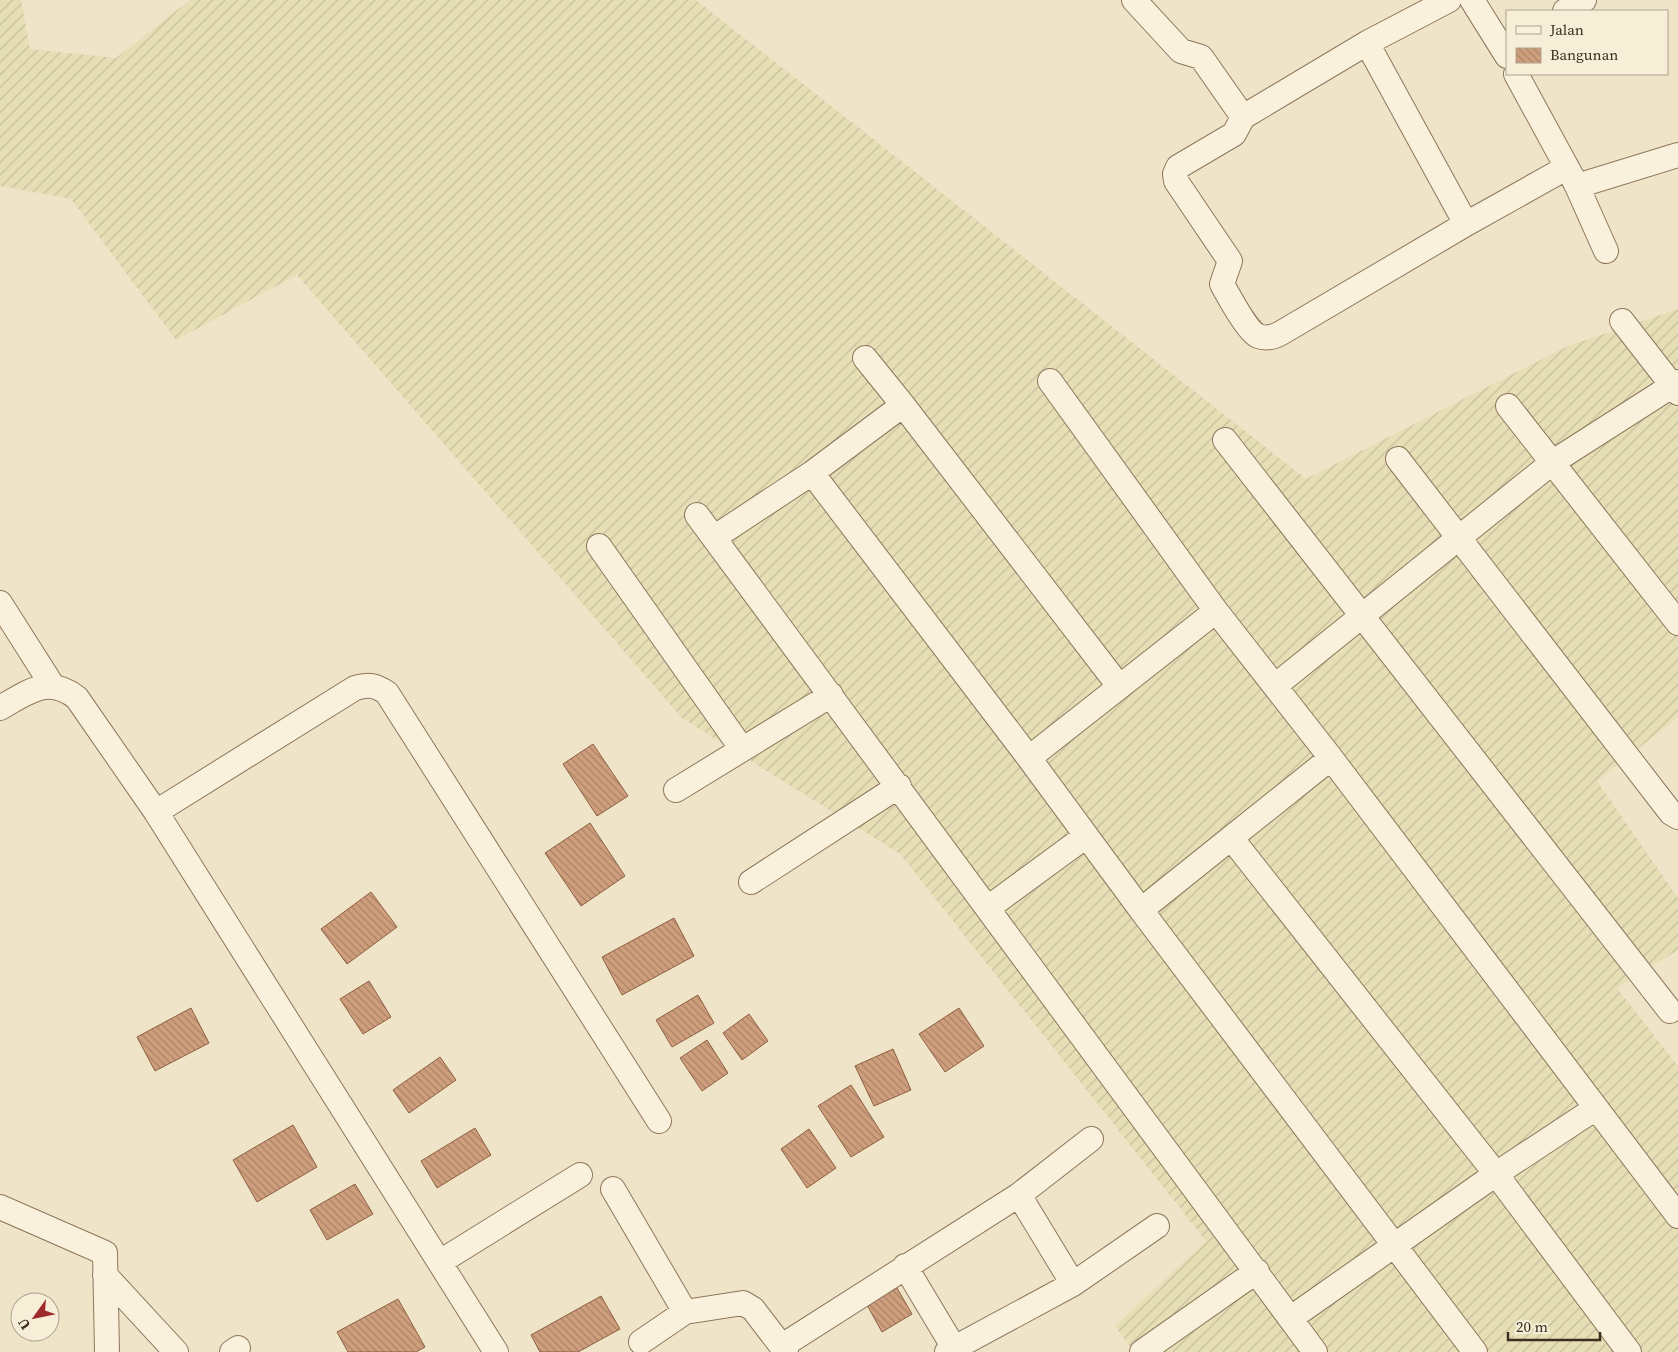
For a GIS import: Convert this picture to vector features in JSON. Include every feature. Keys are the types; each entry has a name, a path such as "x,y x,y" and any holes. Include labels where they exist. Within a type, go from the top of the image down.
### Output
{"street":[{"path":"1134,0 1181,51 1201,58 1243,116"},
{"path":"1449,0 1367,43 1243,116 1234,134 1182,164 1175,174 1176,181 1228,258 1230,265 1222,284 1253,333 1258,336 1273,337 1466,224 1572,177 1678,156"},
{"path":"1472,0 1505,51"},
{"path":"1567,10 1584,0"},
{"path":"1367,43 1466,224"},
{"path":"1517,75 1572,177 1606,251"},
{"path":"1275,686 1554,462 1676,387 1622,321"},
{"path":"865,358 1119,686"},
{"path":"1050,382 1216,611 1331,758 1678,1216"},
{"path":"714,537 812,473 902,405"},
{"path":"1508,406 1554,462 1678,623"},
{"path":"1225,440 1670,1011"},
{"path":"1398,459 1461,538 1671,813 1678,817"},
{"path":"812,473 1029,758 1141,910 1475,1352"},
{"path":"697,515 899,786 1315,1352"},
{"path":"599,546 742,750"},
{"path":"0,604 52,685"},
{"path":"1029,758 1216,611"},
{"path":"156,812 355,688 366,684 377,686 386,693 659,1121"},
{"path":"0,708 31,690 52,685 66,689 77,698 156,812 496,1352"},
{"path":"676,790 831,695"},
{"path":"1141,910 1331,758"},
{"path":"751,882 899,786"},
{"path":"988,908 1086,836"},
{"path":"1232,839 1496,1174 1629,1352"},
{"path":"1291,1318 1496,1174 1596,1108"},
{"path":"641,1342 685,1312 747,1304 784,1349 905,1266 1019,1195 1091,1139"},
{"path":"440,1262 580,1175"},
{"path":"613,1189 685,1312"},
{"path":"1019,1195 1073,1284"},
{"path":"0,1207 105,1253 107,1352"},
{"path":"905,1266 951,1350 1073,1284 1157,1226"},
{"path":"1142,1352 1257,1271"},
{"path":"105,1275 176,1352"}],"shaded area":[{"path":"0,0 21,0 30,49 116,58 190,0 696,0 1306,479 1568,346 1678,309 1678,717 1597,781 1678,898 1678,950 1617,988 1678,1066 1678,1352 1134,1352 1115,1326 1206,1241 900,854 682,718 297,275 176,340 71,199 0,186"}],"building":[{"path":"593,744 628,796 597,816 563,764"},
{"path":"590,823 625,876 581,906 545,853"},
{"path":"371,892 397,927 347,964 321,929"},
{"path":"674,918 694,956 622,995 602,957"},
{"path":"369,981 391,1017 363,1034 340,999"},
{"path":"698,995 714,1023 672,1047 656,1020"},
{"path":"191,1008 209,1043 155,1071 137,1037"},
{"path":"959,1008 984,1046 945,1072 919,1034"},
{"path":"749,1014 768,1041 742,1060 723,1033"},
{"path":"707,1040 728,1073 702,1091 680,1058"},
{"path":"893,1049 911,1090 874,1106 855,1066"},
{"path":"440,1057 456,1080 409,1113 393,1090"},
{"path":"851,1085 884,1137 851,1157 818,1106"},
{"path":"293,1125 317,1167 257,1202 233,1160"},
{"path":"475,1128 491,1155 437,1188 421,1161"},
{"path":"809,1129 836,1168 807,1188 781,1149"},
{"path":"355,1184 373,1214 327,1240 310,1210"},
{"path":"897,1288 912,1314 882,1332 867,1305"},
{"path":"601,1296 620,1329 578,1352 540,1352 531,1335"},
{"path":"398,1299 425,1347 416,1352 348,1352 337,1332"}]}
